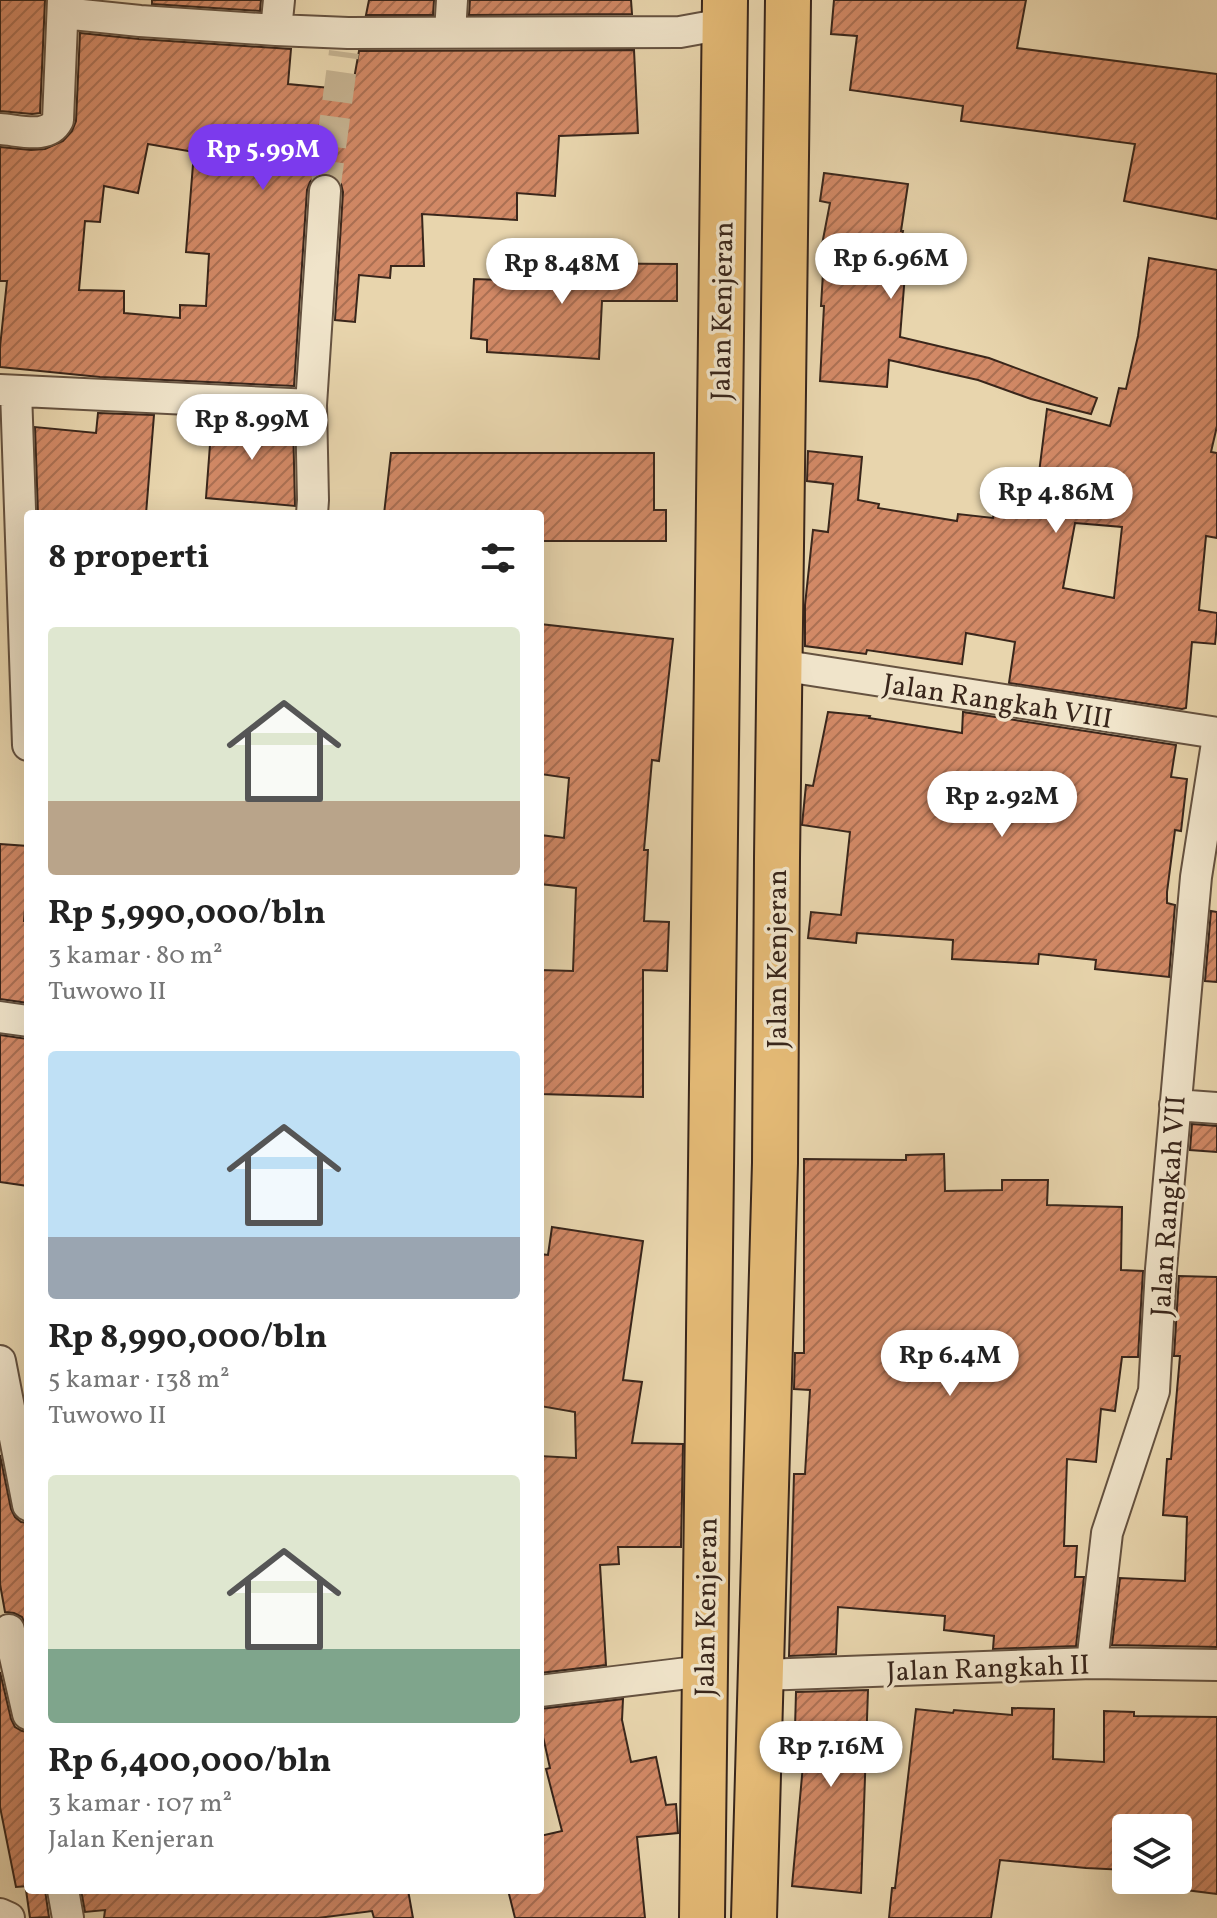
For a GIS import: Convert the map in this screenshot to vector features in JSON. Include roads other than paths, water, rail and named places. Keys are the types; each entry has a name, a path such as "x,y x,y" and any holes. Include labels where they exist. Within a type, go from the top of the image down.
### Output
{"highway":[{"name":"Jalan Kenjeran","path":"754,1918 775,1163 788,0"},
{"name":"Jalan Kenjeran","path":"702,1918 725,12"}],"street":[{"path":"276,30 279,0"},
{"path":"450,32 452,0"},
{"path":"0,129 44,132 55,127 58,120 63,6 141,10 346,42 450,32 680,32 725,12"},
{"path":"312,510 311,405 325,191"},
{"path":"24,674 8,391 311,405"},
{"name":"Jalan Rangkah VIII","path":"779,665 1217,733"},
{"name":"Jalan Rangkah VII","path":"1092,1663 1107,1533 1154,1391 1161,1269 1196,877 1217,743"},
{"path":"0,1017 24,1020"},
{"path":"1175,1105 1217,1108"},
{"path":"0,1361 24,1484"},
{"path":"12,1630 24,1693"},
{"name":"Jalan Rangkah II","path":"760,1675 1092,1663 1217,1665"},
{"path":"544,1691 704,1671"},
{"path":"64,1894 68,1918"},
{"path":"0,1914 9,1918"}],"tunnel":[{"path":"325,191 344,52"}]}
